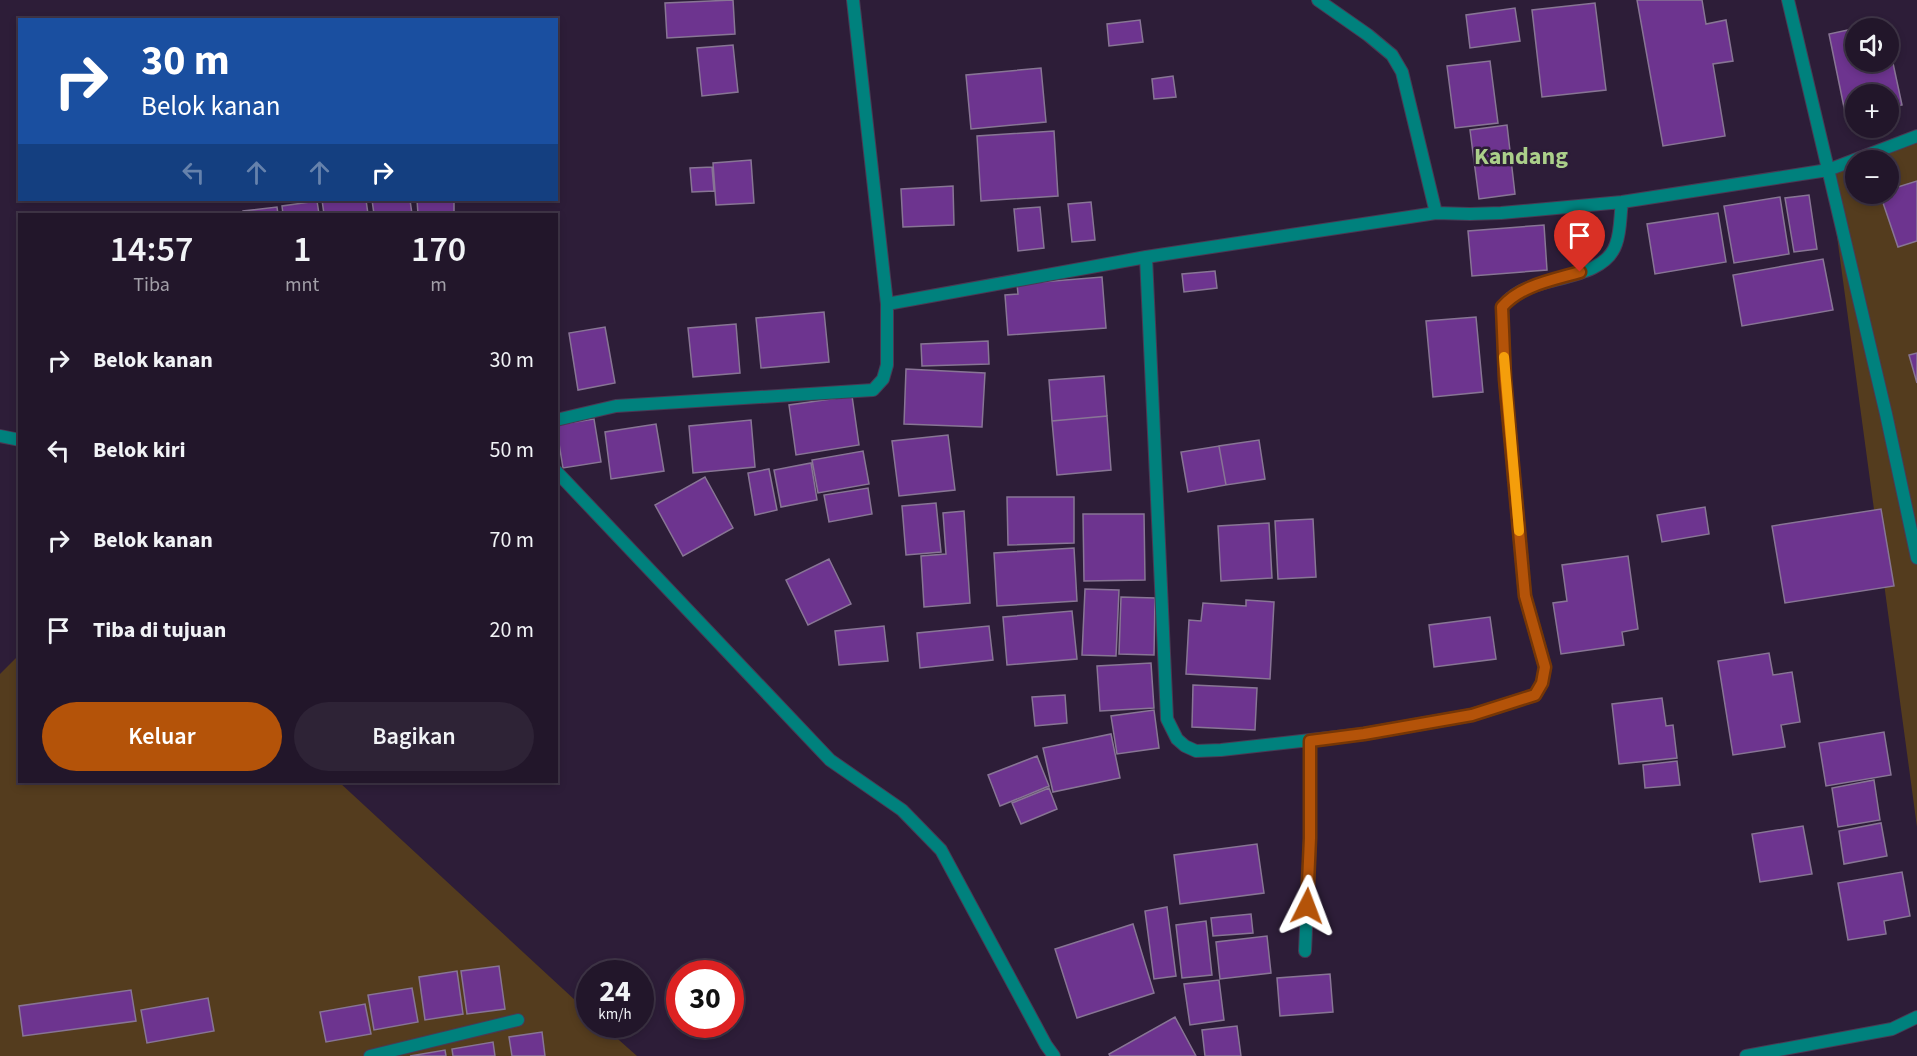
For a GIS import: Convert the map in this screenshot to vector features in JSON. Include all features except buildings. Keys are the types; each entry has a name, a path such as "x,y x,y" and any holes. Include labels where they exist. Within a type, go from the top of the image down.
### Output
{"street":[{"path":"558,420 616,405 873,390 883,379 887,365 887,304 853,0"},
{"path":"1318,0 1384,48 1392,55 1402,72 1436,213"},
{"path":"1788,0 1886,414 1917,558"},
{"path":"887,304 1146,257 1436,213 1502,213 1622,202 1828,170 1917,136"},
{"path":"1146,257 1167,719 1177,739 1196,751 1310,741 1472,715 1535,695 1542,683 1545,667 1525,596 1505,379 1502,307 1511,297 1524,290 1599,266 1613,252 1617,242 1622,202"},
{"path":"0,436 18,440"},
{"path":"558,473 830,760 902,810 941,850 1054,1056"},
{"path":"1305,951 1310,838 1310,741"},
{"path":"1746,1056 1892,1029 1917,1017"},
{"path":"370,1056 518,1020"}],"shaded area":[{"path":"1917,140 1917,827 1828,170 1845,165 1845,204 1899,204 1899,150 1888,150"},
{"path":"18,656 18,783 340,783 576,1001 576,1038 617,1038 637,1056 0,1056 0,674"}],"slow traffic":[{"path":"1504,357 1519,531"}],"district":[{"name":"Kandang","path":"1521,156"}],"route":[{"path":"1307,906 1310,741 1472,715 1535,695 1542,683 1545,667 1525,596 1505,379 1502,307 1511,297 1524,290 1580,272"}]}
